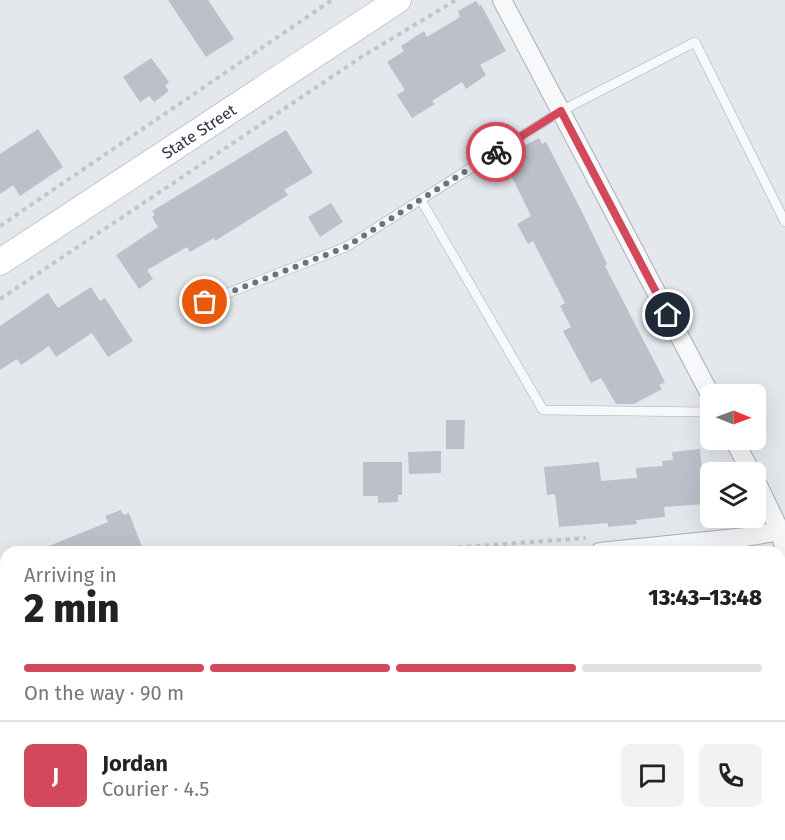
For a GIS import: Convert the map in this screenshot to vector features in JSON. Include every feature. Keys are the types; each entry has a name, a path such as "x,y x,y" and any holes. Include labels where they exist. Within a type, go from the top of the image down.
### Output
{"main road":[{"name":"State Street","path":"0,262 384,4"}],"street":[{"path":"502,0 705,384"},
{"path":"766,499 783,530 785,546"},
{"path":"658,546 746,537 783,530"}],"lane":[{"path":"205,302 346,247 561,111 695,42 785,222"},
{"path":"421,200 543,410 700,412"}],"path":[{"path":"0,226 332,0"},
{"path":"0,300 363,56 456,0"}],"building":[{"path":"168,0 208,0 234,39 206,57"},
{"path":"476,1 479,6 481,5 506,51 480,65 486,75 466,89 462,82 432,101 435,104 412,118 397,95 405,90 387,62 404,51 401,46 424,31 427,37 460,17 458,11"},
{"path":"151,58 169,82 165,86 169,91 154,102 149,96 140,102 123,77"},
{"path":"38,129 63,167 20,196 13,185 0,194 0,154"},
{"path":"286,130 313,173 284,190 288,195 215,241 214,238 190,252 187,247 147,270 153,279 139,289 116,255 158,227 152,217 155,215 152,211"},
{"path":"539,138 542,144 546,142 607,264 605,266 665,382 659,385 662,389 634,404 616,404 601,378 591,383 563,331 571,327 560,306 565,303 533,241 528,244 517,224 531,216 502,157"},
{"path":"331,203 343,222 320,237 308,217"},
{"path":"91,287 100,301 105,298 133,341 108,357 92,333 56,357 49,346 21,365 17,359 0,370 0,326 48,293 58,308"},
{"path":"446,420 465,420 464,449 446,449"},
{"path":"700,449 700,504 664,507 665,517 636,520 637,524 608,527 608,523 559,527 555,494 547,495 544,467 599,462 601,481 637,478 636,468 663,466 662,461 673,460 672,452"},
{"path":"441,451 441,473 409,474 408,452"},
{"path":"363,462 402,462 402,495 398,495 398,502 378,503 378,496 363,496"},
{"path":"121,510 124,515 129,513 142,546 49,546 108,522 105,516"}],"way so far":[{"path":"205,302 346,247 496,152"}],"route":[{"path":"496,152 561,111 668,315"}]}
